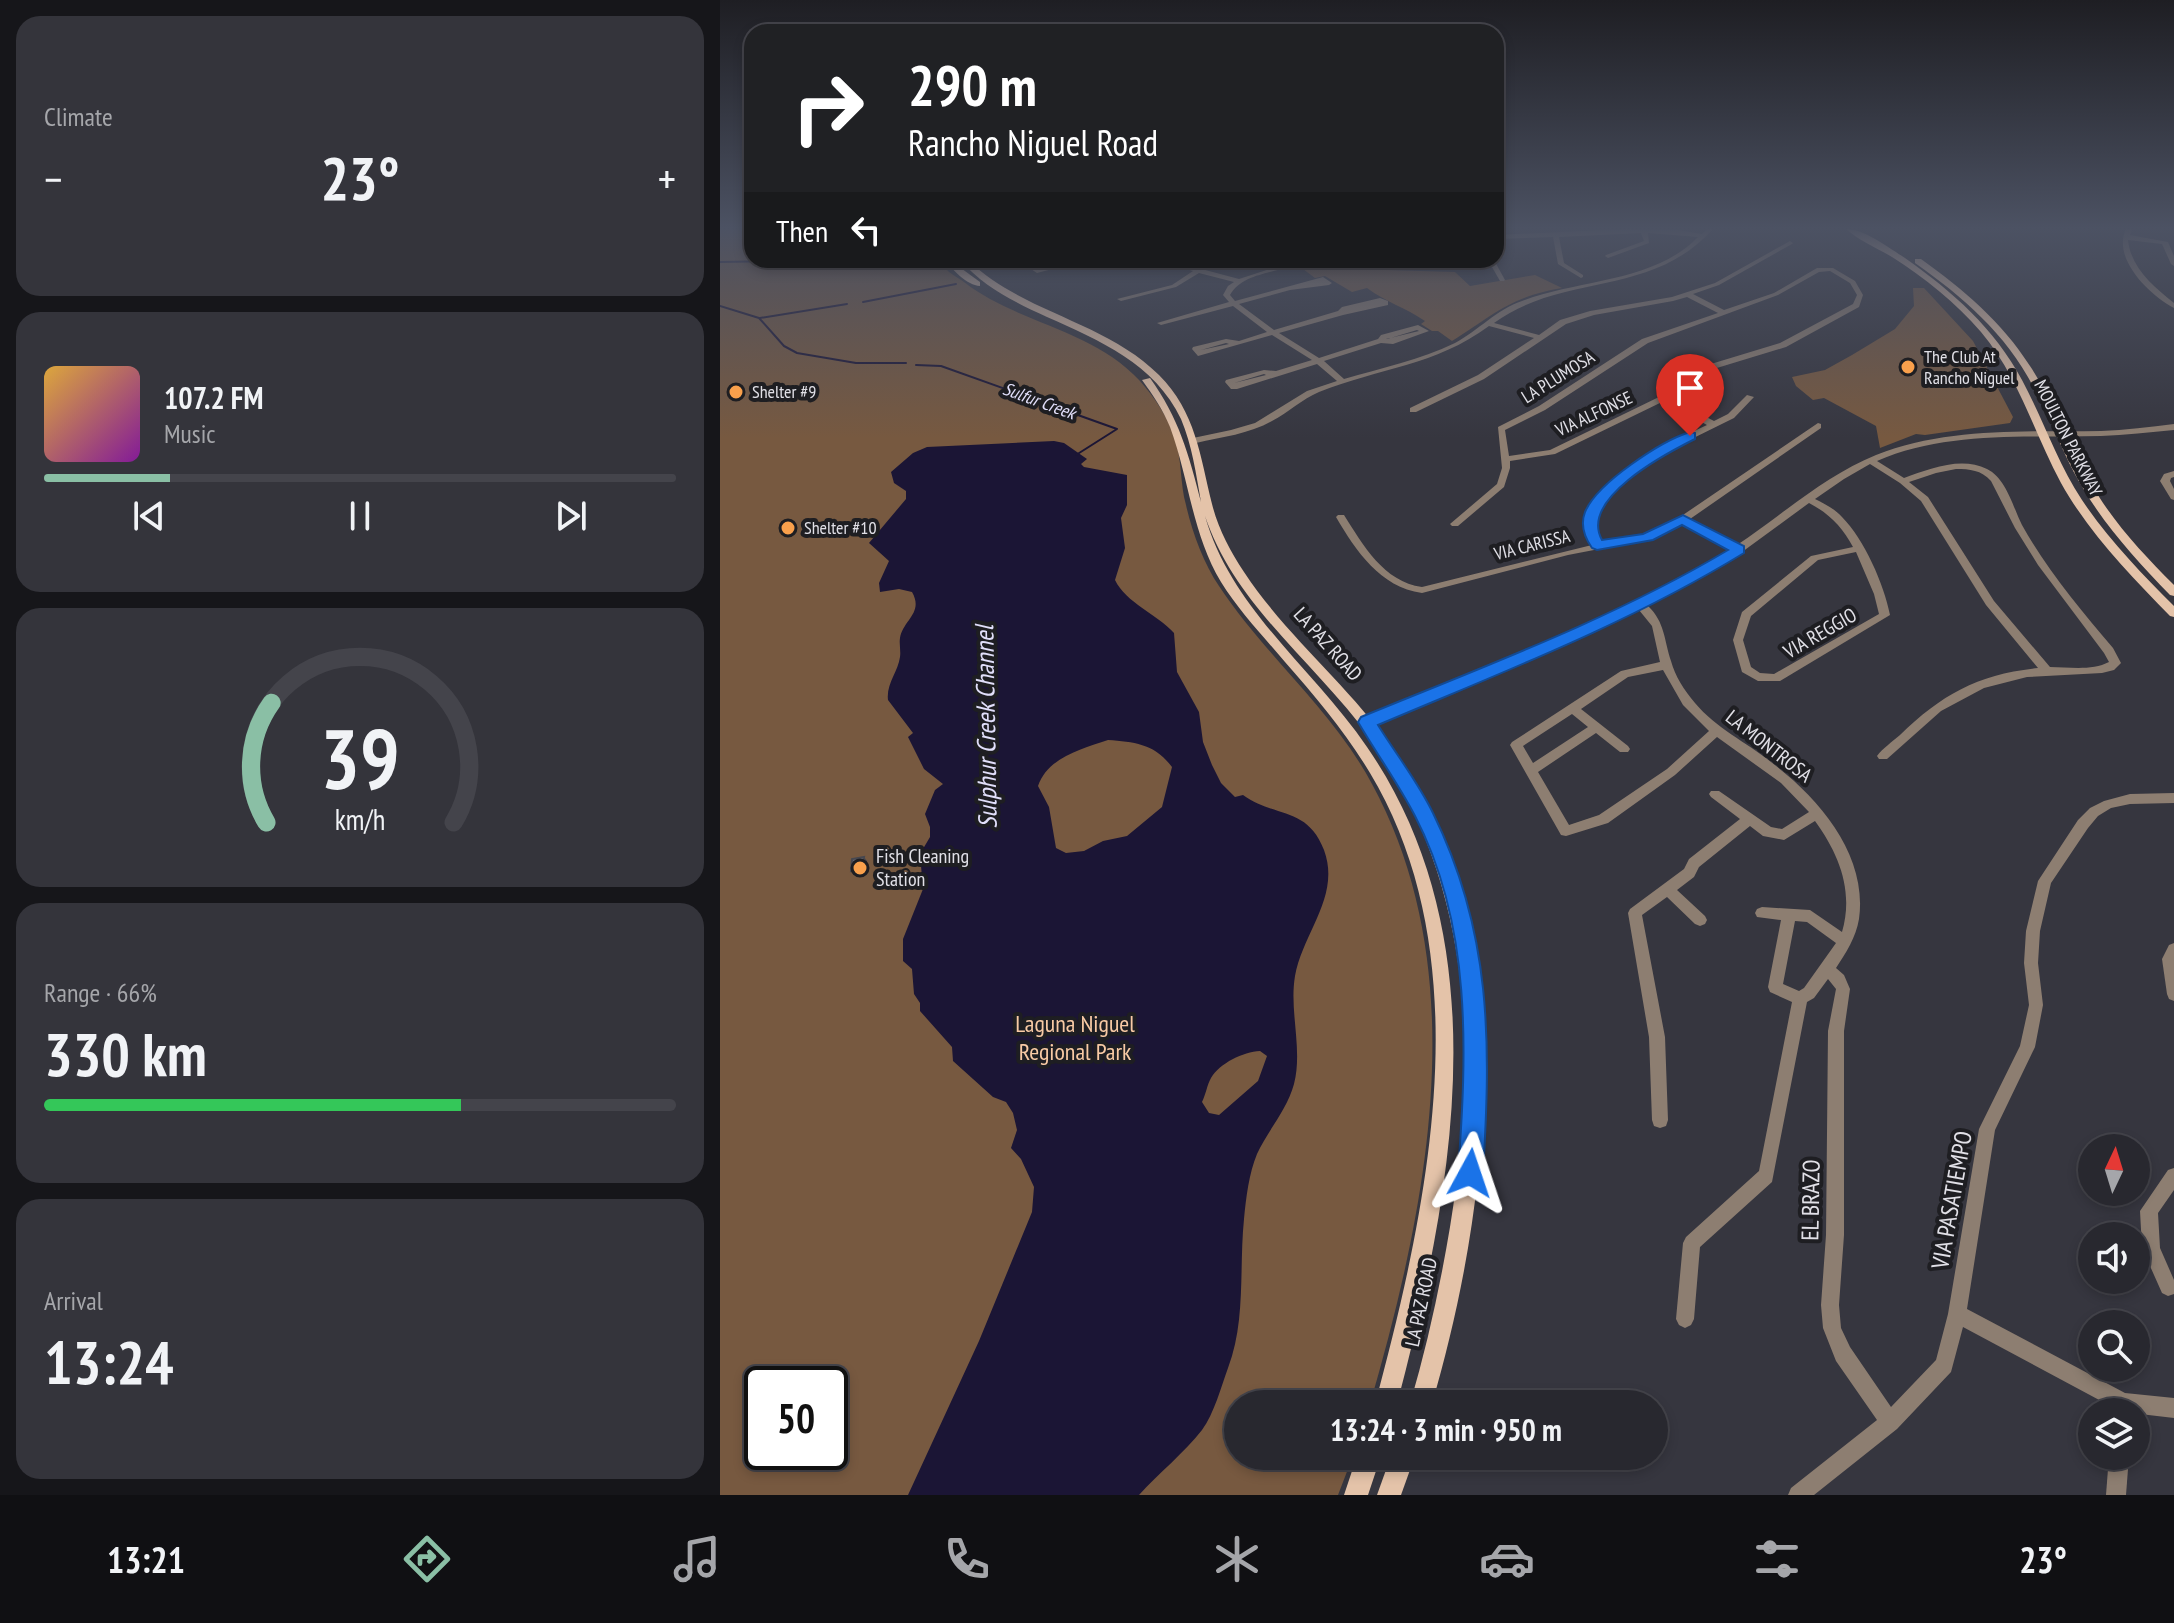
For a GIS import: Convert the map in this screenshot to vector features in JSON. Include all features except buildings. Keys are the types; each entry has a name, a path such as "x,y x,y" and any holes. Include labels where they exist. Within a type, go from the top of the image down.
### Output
{"main road":[{"name":"LA PAZ ROAD","path":"1002,299 1091,339 1116,354 1139,372 1166,405 1180,437 1200,526 1214,559 1246,610 1351,732 1385,787 1425,887 1440,965 1444,1047 1442,1107 1424,1243 1389,1390"},
{"name":"LA PAZ ROAD","path":"1020,299 1090,330 1132,356 1179,405 1196,440 1207,503 1229,558 1267,612 1367,722 1407,783 1439,849 1465,933 1476,1015 1477,1068 1470,1173 1446,1308 1425,1390"},
{"name":"MOULTON PARKWAY","path":"1950,299 1967,313 2008,363 2065,480 2092,521 2125,562 2174,613"},
{"path":"1961,299 1970,309 1967,313"},
{"name":"MOULTON PARKWAY","path":"1967,299 1995,327 2026,367 2100,506 2132,548 2174,592"},
{"path":"1166,405 1174,407 1188,437 1196,440 1191,445 1194,474 1189,479"},
{"path":"1288,656 1303,664 1347,713 1359,722 1367,722 1368,741 1389,780 1385,787"},
{"path":"1356,1495 1364,1470"},
{"path":"1389,1495 1398,1470"}],"street":[{"path":"1231,299 1340,383"},
{"path":"1161,323 1255,299"},
{"path":"1196,440 1256,425 1309,393 1446,349 1524,302 1538,299"},
{"path":"1413,410 1481,377 1538,337 1576,317 1664,299"},
{"path":"1696,299 1722,312"},
{"name":"LA PLUMOSA","path":"1455,524 1494,494 1505,477 1506,459 1500,433 1504,427 1542,408 1632,348 1762,299"},
{"name":"VIA ALFONSE","path":"1506,459 1552,452 1664,398 1704,369 1783,345 1856,305 1858,299"},
{"path":"1199,352 1226,341 1236,342 1385,303 1380,300 1345,309 1341,313"},
{"path":"1487,323 1538,337"},
{"path":"1232,384 1264,372 1273,373 1425,331 1418,327 1384,337 1381,341"},
{"path":"1597,545 1589,524 1594,505 1602,496 1658,452 1739,411 1750,397"},
{"path":"1664,398 1714,425"},
{"name":"VIA CARISSA","path":"1341,517 1362,554 1414,591 1597,545 1648,537 1683,519 1818,426"},
{"path":"1367,722 1641,606 1739,550 1851,469 1869,460 1902,448 1991,435 2116,433 2174,427"},
{"path":"1869,460 1925,499 1990,603 2047,671"},
{"path":"1883,756 1945,702 1993,679 2047,671 2106,669 2115,663 2109,651 2052,580 2023,535 1992,477 1980,469 1966,467 1932,471 1903,481"},
{"path":"2170,475 2165,481 2174,497"},
{"name":"VIA REGGIO","path":"1809,499 1827,508 1843,523 1857,549 1881,599 1885,615 1776,678 1758,677 1746,669 1738,640 1746,614 1815,558 1857,549"},
{"path":"1683,519 1739,550"},
{"name":"LA MONTROSA","path":"1641,606 1659,625 1666,665 1689,703 1716,731 1771,768 1817,813 1840,851 1850,886 1852,919 1845,942 1809,993 1800,998"},
{"path":"1666,665 1625,674 1516,745 1566,831 1603,819 1671,772 1716,731"},
{"path":"1572,708 1624,749"},
{"path":"1531,770 1596,727"},
{"path":"1715,794 1768,832 1784,835 1817,813"},
{"name":"VIA PASATIEMPO","path":"1798,1495 1890,1422 1944,1365 1957,1314 1987,1129 2027,1047 2036,1005 2031,963 2033,931 2045,881 2094,812 2108,804 2130,799 2174,798"},
{"path":"1660,1120 1657,1037 1635,913 1749,819"},
{"path":"1667,889 1700,920"},
{"path":"1762,913 1810,916 1845,942"},
{"path":"1685,1319 1692,1243 1766,1176 1800,998 1775,987 1789,914"},
{"path":"2174,949 2169,959 2174,994"},
{"name":"EL BRAZO","path":"1827,969 1839,980 1843,989 1836,1031 1832,1328 1843,1354 1890,1422"},
{"path":"2168,1287 2151,1248 2149,1211 2174,1176"},
{"path":"1957,1314 2107,1398"},
{"path":"2150,1408 2174,1408"},
{"path":"2116,1495 2118,1470"}],"green space":[{"name":"Laguna Niguel Regional Park","path":"720,299 990,299 1078,338 1121,364 1151,394 1172,431 1189,515 1199,547 1214,577 1237,612 1338,731 1372,784 1404,857 1423,933 1432,1012 1431,1091 1423,1171 1391,1329 1374,1390 1224,1390 1224,1470 1348,1470 1338,1495 720,1495"},
{"path":"1384,299 1522,299 1452,341 1421,324 1425,321"},
{"name":"The Club At Rancho Niguel","path":"1914,299 1934,299 1973,341 2013,417 2010,423 1916,434 1880,448 1876,426 1824,398 1813,400 1796,386 1792,377 1825,370 1852,355 1895,329 1914,306"}],"water":[{"name":"Sulphur Creek Channel","path":"1054,441 1064,443 1087,459 1081,464 1084,467 1127,475 1127,505 1121,518 1125,548 1115,580 1126,595 1174,633 1177,672 1199,712 1203,742 1221,783 1235,797 1243,795 1309,826 1324,850 1328,867 1324,898 1295,976 1297,1057 1294,1084 1287,1103 1257,1154 1248,1186 1240,1313 1234,1350 1206,1424 1139,1495 908,1495 979,1341 1032,1212 1034,1187 1021,1159 1011,1148 1017,1130 1013,1113 1006,1102 993,1097 953,1061 952,1047 920,1011 920,1003 914,994 912,969 903,961 903,939 923,889 920,854 930,837 925,814 935,790 943,784 924,769 908,737 913,733 888,700 900,657 900,638 916,606 912,592 899,589 880,592 879,583 889,561 869,543 906,499 906,491 894,483 891,472 913,453 927,447","holes":["1108,740 1144,746 1159,753 1172,767 1162,807 1127,836 1103,841 1084,851 1066,853 1056,848 1049,807 1038,786 1058,761","1260,1051 1267,1056 1258,1081 1219,1115 1209,1113 1202,1102 1215,1073 1232,1059"]}],"waterway":[{"path":"863,302 880,299"},
{"path":"760,318 847,304"},
{"name":"Sulfur Creek","path":"720,306 759,318 784,346 797,353 856,363 906,363"},
{"name":"Sulfur Creek","path":"916,365 941,366 1117,429 1076,455"}],"place":[{"name":"The Club At Rancho Niguel","path":"1908,367"},
{"name":"Shelter #9","path":"736,392"},
{"name":"Shelter #10","path":"788,528"},
{"name":"Fish Cleaning Station","path":"860,868"}],"route":[{"path":"1470,1173 1477,1068 1476,1015 1465,933 1446,867 1424,814 1367,722 1641,606 1739,550 1683,519 1665,530 1630,541 1597,545 1591,534 1591,514 1602,496 1658,452 1690,436"}]}
